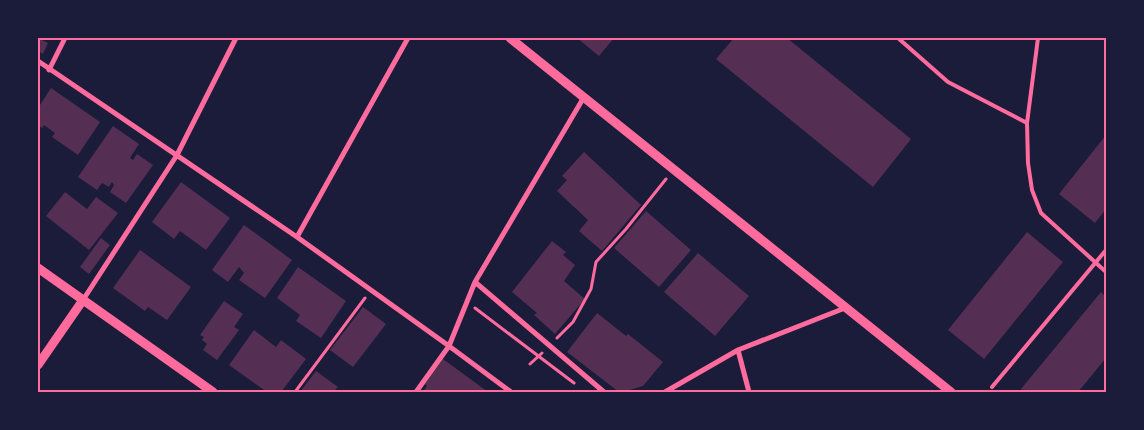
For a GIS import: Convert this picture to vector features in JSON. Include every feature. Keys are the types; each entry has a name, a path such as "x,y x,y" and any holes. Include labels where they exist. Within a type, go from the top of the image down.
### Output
{"street":[{"path":"49,70 64,38"},
{"path":"38,365 176,155 236,38"},
{"path":"297,237 408,38"},
{"path":"510,38 951,392"},
{"path":"38,61 297,237 511,392"},
{"path":"416,392 449,346 475,282 584,97"},
{"path":"38,268 214,392"},
{"path":"475,282 604,392"},
{"path":"666,392 738,350 845,308"},
{"path":"738,350 749,392"}],"lane":[{"path":"898,38 948,82 1027,123"},
{"path":"1038,38 1027,123 1028,163 1032,190 1041,213 1106,272"},
{"path":"992,387 1106,250"}],"path":[{"path":"530,364 573,322 591,289 596,262 626,229 674,169"},
{"path":"295,392 371,290"},
{"path":"466,302 576,385"}],"building":[{"path":"38,38 48,43 43,54 38,51"},
{"path":"577,38 614,38 599,56"},
{"path":"734,38 787,38 911,139 873,187 716,59"},
{"path":"51,88 100,122 78,155 52,137 55,133 44,125 42,128 38,125 38,108"},
{"path":"113,126 139,144 130,158 133,160 137,154 153,165 126,203 110,192 114,185 112,182 109,187 102,183 97,190 78,177"},
{"path":"1106,135 1106,209 1095,223 1059,194"},
{"path":"584,152 641,205 602,251 579,231 588,220 557,191 567,180 562,176"},
{"path":"181,182 230,218 206,250 180,231 174,239 152,222"},
{"path":"65,192 87,209 96,197 118,213 89,250 46,216"},
{"path":"646,211 691,250 659,287 614,248"},
{"path":"244,225 292,260 265,298 239,280 244,273 239,267 228,282 212,270"},
{"path":"1027,232 1063,262 984,359 948,330"},
{"path":"101,238 110,245 89,274 80,267"},
{"path":"552,241 566,252 563,255 575,265 564,281 585,299 555,334 534,315 537,313 512,292"},
{"path":"140,250 191,287 167,320 148,307 145,311 113,288"},
{"path":"698,253 749,296 715,336 664,292"},
{"path":"298,267 346,301 321,338 296,321 300,315 277,298"},
{"path":"1101,292 1106,297 1106,358 1078,392 1025,392 1021,389"},
{"path":"224,301 243,314 234,327 239,330 217,360 203,350 207,344 202,340 204,337 200,335"},
{"path":"363,307 386,324 353,367 330,350"},
{"path":"597,313 626,336 628,334 663,362 643,386 619,392 567,352"},
{"path":"254,330 276,347 281,340 306,359 281,392 267,392 229,365"},
{"path":"443,359 488,392 423,392 427,386 425,384"},
{"path":"316,371 338,387 335,390 339,392 300,392"}]}
